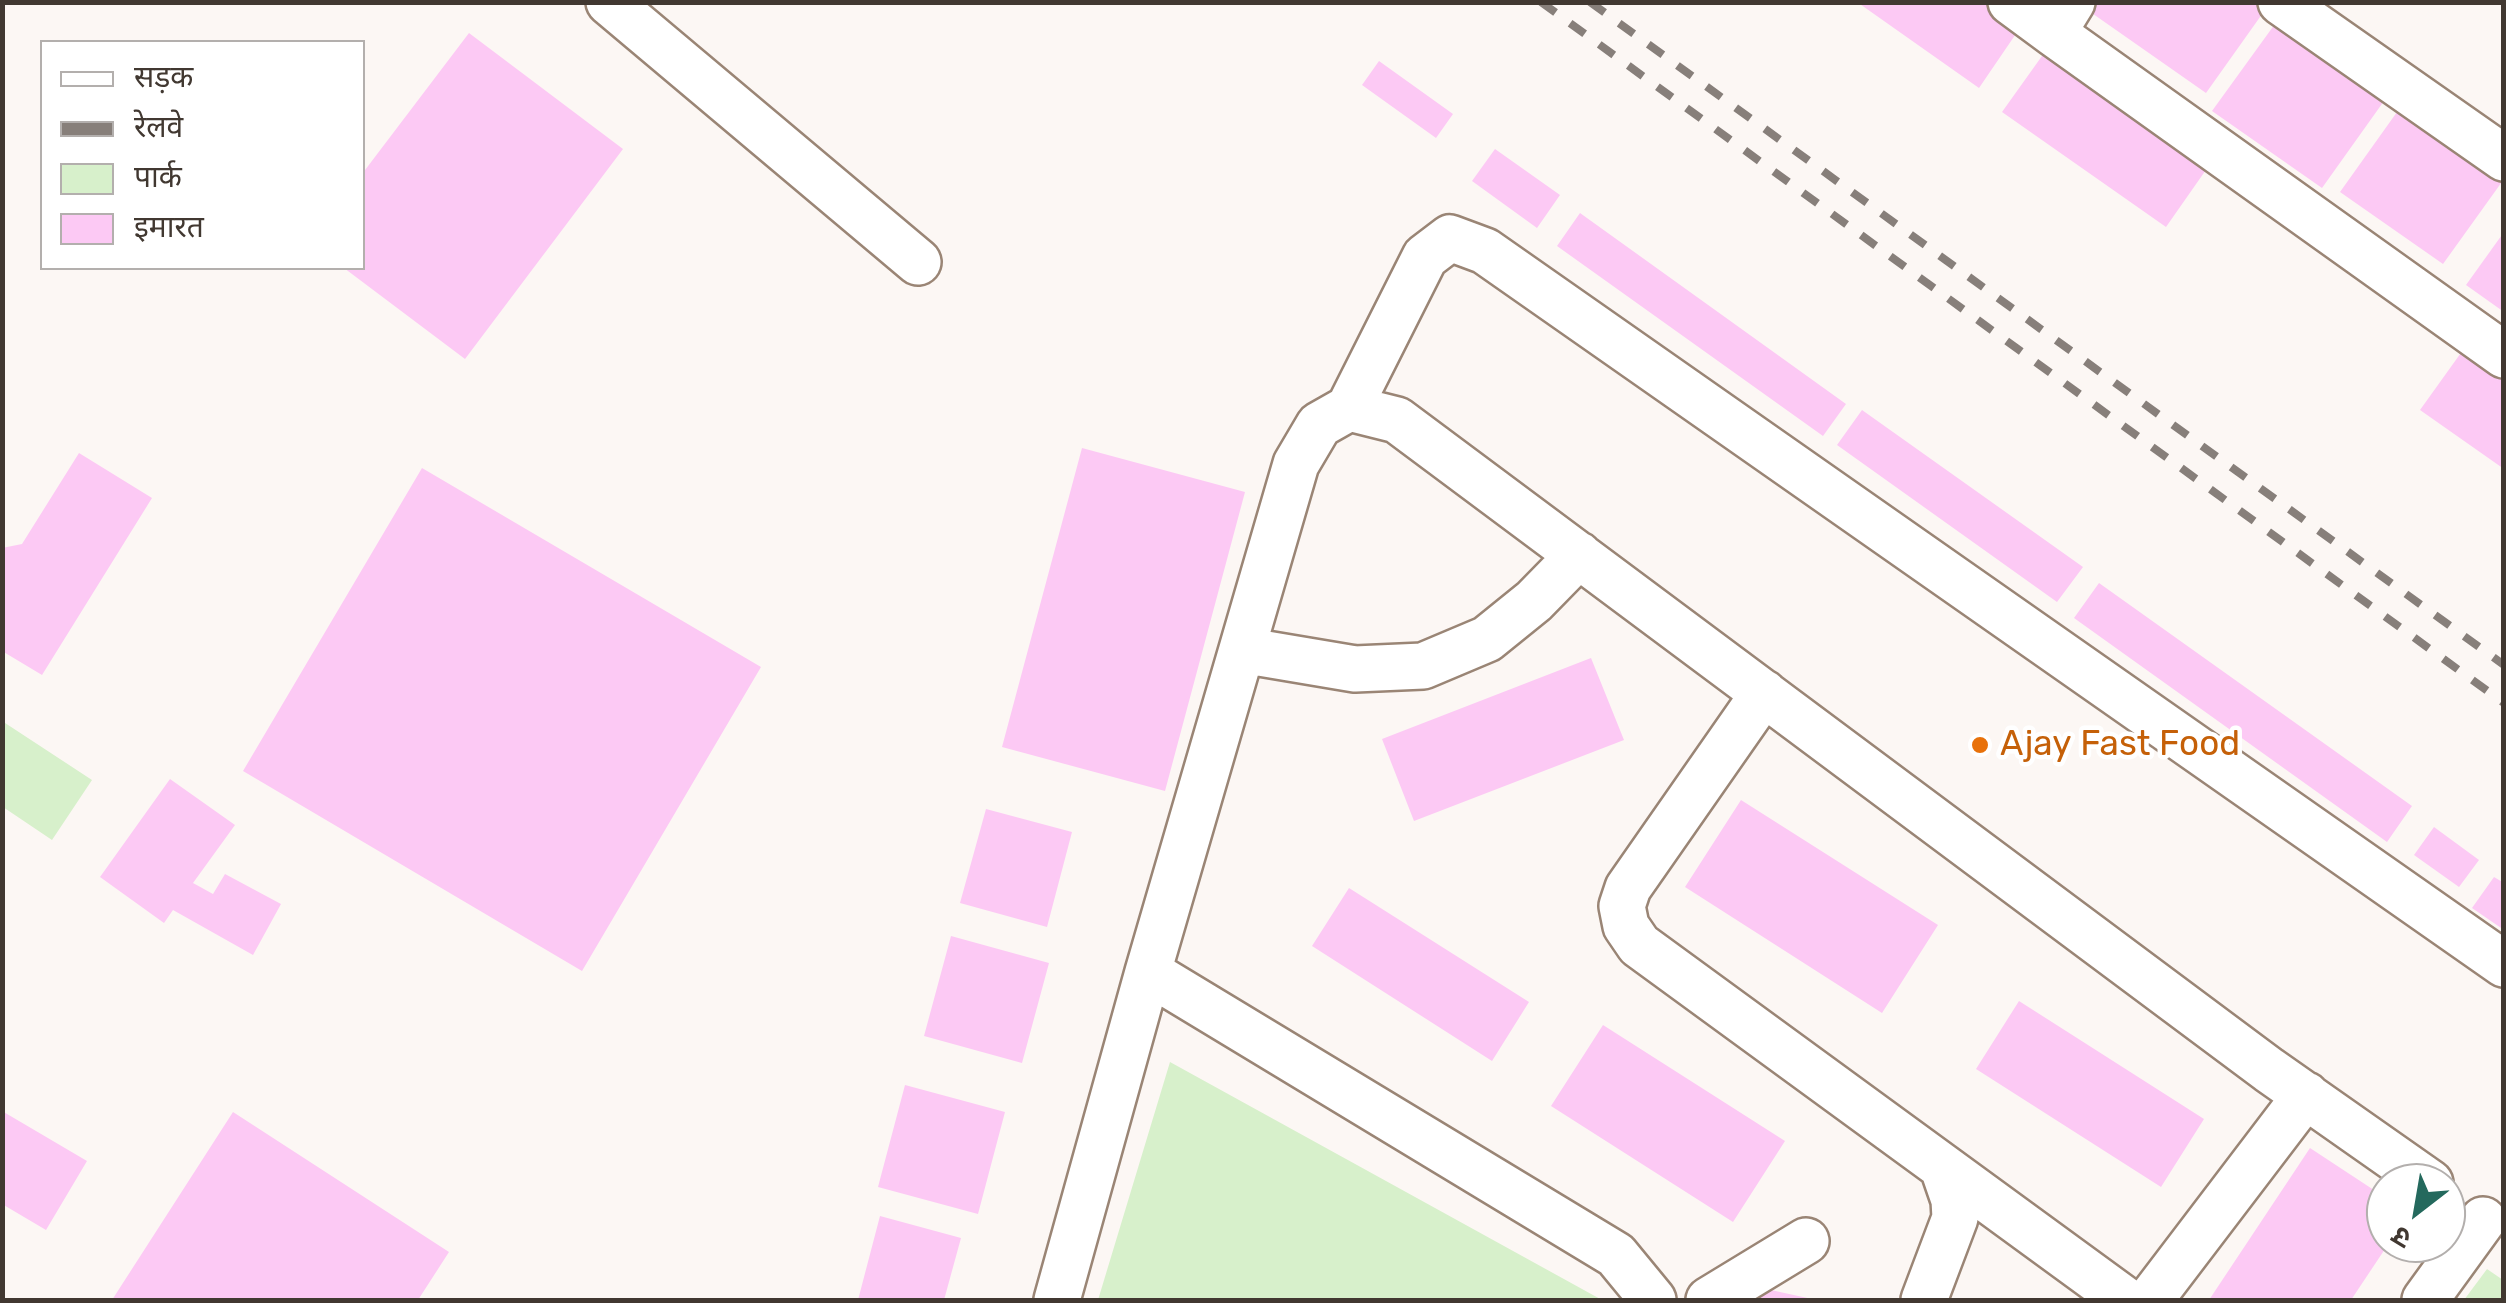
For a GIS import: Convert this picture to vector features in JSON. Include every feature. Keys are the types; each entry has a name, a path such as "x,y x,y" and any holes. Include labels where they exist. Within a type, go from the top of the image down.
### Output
{"street":[{"path":"610,2 918,262"},
{"path":"2012,2 2062,18 2504,355"},
{"path":"2281,2 2504,158"},
{"path":"1057,1300 1296,464 1319,425 1350,408 1425,258 1450,238 1485,251 2504,964"},
{"path":"1350,408 1397,420 2401,1163"},
{"path":"1242,650 1355,669 1423,666 1486,639 1534,601 1579,555"},
{"path":"1764,694 1628,888 1622,906 1626,926 1639,945 2124,1300"},
{"path":"1148,972 1616,1255 1653,1300"},
{"path":"2150,1300 2306,1096"},
{"path":"1924,1300 1955,1218 1954,1200 1943,1168"},
{"path":"2426,1300 2493,1227 2466,1208"},
{"path":"1709,1300 1806,1241"}],"green space":[{"path":"2,721 92,780 52,840 3,807"},
{"path":"1170,1062 1602,1300 1098,1300"},
{"path":"2487,1269 2503,1280 2503,1300 2464,1300"}],"building":[{"path":"1857,2 1997,2 2024,22 1979,88"},
{"path":"2091,2 2254,2 2265,10 2206,93 2086,9"},
{"path":"2280,17 2389,94 2322,188 2212,111"},
{"path":"469,33 623,149 465,359 347,270 365,270 365,170"},
{"path":"2052,42 2215,157 2166,227 2002,112"},
{"path":"1379,61 1453,114 1436,138 1362,85"},
{"path":"2402,105 2504,179 2443,264 2340,192"},
{"path":"1495,149 1560,195 1537,228 1472,181"},
{"path":"1580,213 1846,404 1823,436 1557,246"},
{"path":"2504,232 2504,312 2466,285"},
{"path":"2468,343 2504,369 2504,469 2420,410"},
{"path":"1862,410 2083,567 2057,602 1837,445"},
{"path":"1082,448 1245,492 1165,791 1002,747"},
{"path":"79,453 152,498 42,675 2,651 2,548 22,544"},
{"path":"422,468 761,667 582,971 243,771"},
{"path":"2099,583 2412,806 2387,842 2074,618"},
{"path":"1591,658 1624,740 1414,821 1382,739"},
{"path":"170,779 235,825 193,883 213,894 225,874 281,904 253,955 173,910 164,923 100,877"},
{"path":"1741,800 1938,925 1882,1013 1685,887"},
{"path":"986,809 1072,832 1047,927 960,903"},
{"path":"2434,827 2479,860 2459,887 2414,855"},
{"path":"2494,877 2504,883 2504,930 2472,908"},
{"path":"1349,888 1529,1002 1492,1061 1312,946"},
{"path":"951,936 1049,963 1022,1063 924,1036"},
{"path":"2019,1001 2204,1119 2161,1187 1976,1069"},
{"path":"1603,1025 1785,1141 1733,1222 1551,1106"},
{"path":"905,1085 1005,1112 978,1214 878,1187"},
{"path":"2,1111 87,1161 46,1230 2,1204"},
{"path":"233,1112 449,1252 418,1300 112,1300"},
{"path":"2310,1148 2366,1185 2366,1263 2376,1263 2351,1300 2209,1300"},
{"path":"880,1216 961,1238 944,1300 858,1300"},
{"path":"1748,1285 1812,1299 1812,1300 1745,1300"}],"railway":[{"path":"1541,2 2504,703"},
{"path":"1590,2 2504,665"}],"place":[{"name":"Ajay Fast Food","path":"1980,745"}]}
